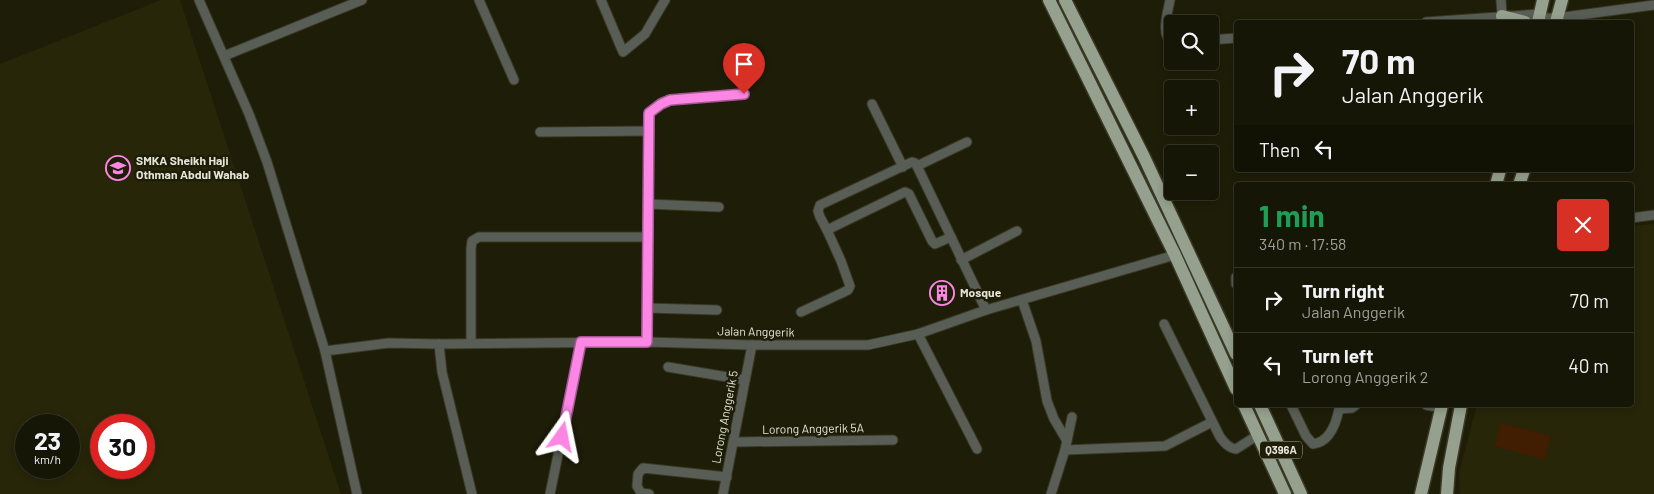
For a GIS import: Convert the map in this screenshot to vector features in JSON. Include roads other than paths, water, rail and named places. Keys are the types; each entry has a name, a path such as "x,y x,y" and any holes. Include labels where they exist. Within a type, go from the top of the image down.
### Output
{"main road":[{"path":"1049,0 1175,255 1234,384"},
{"path":"1065,0 1144,157 1234,350"},
{"path":"1557,20 1563,0"},
{"path":"1539,18 1543,1"},
{"path":"1502,16 1517,20"},
{"path":"1245,407 1285,494"},
{"name":"Q396A","path":"1261,407 1301,494"},
{"path":"1421,494 1442,407"},
{"path":"1447,494 1449,468 1461,407"}],"street":[{"path":"199,0 267,162 325,351 357,494"},
{"path":"224,56 362,0"},
{"path":"479,0 514,80"},
{"path":"601,0 623,52 645,34 665,0"},
{"path":"1168,15 1170,0"},
{"path":"1502,0 1502,16"},
{"path":"1543,1 1563,0"},
{"path":"1451,20 1502,16 1557,20 1654,5"},
{"path":"1219,39 1234,38"},
{"path":"647,342 649,113 670,100 744,94"},
{"path":"872,104 903,167"},
{"path":"540,132 649,131"},
{"path":"917,166 967,142"},
{"path":"801,312 842,294 850,286 828,230 820,217 818,211 820,206 912,162 917,166 986,310"},
{"path":"828,230 905,192 909,194 932,241 936,244 951,237"},
{"path":"648,204 719,207"},
{"path":"1634,218 1654,216"},
{"path":"961,260 1017,231"},
{"path":"470,343 472,241 479,237 648,237"},
{"name":"Jalan Anggerik","path":"325,351 389,343 647,342 752,345 868,345 918,334 986,310 1175,255"},
{"path":"1022,300 1036,341 1048,401 1066,445"},
{"path":"647,308 717,310"},
{"path":"1164,324 1220,437 1232,448 1240,447 1258,435"},
{"path":"918,334 976,449"},
{"path":"550,494 581,342"},
{"path":"439,344 442,372 472,494"},
{"name":"Lorong Anggerik 5","path":"723,494 752,345"},
{"path":"668,366 745,380"},
{"path":"1292,407 1306,436 1313,444 1320,443 1328,438 1338,418 1340,409 1353,407"},
{"path":"1051,494 1066,445 1072,417"},
{"path":"1066,445 1165,446 1212,422"},
{"name":"Lorong Anggerik 5A","path":"733,442 893,440"},
{"path":"648,494 641,493 637,486 638,474 643,468 727,477"}],"place":[{"name":"SMKA Sheikh Haji Othman Abdul Wahab","path":"118,168"},
{"name":"Mosque","path":"942,293"}]}
